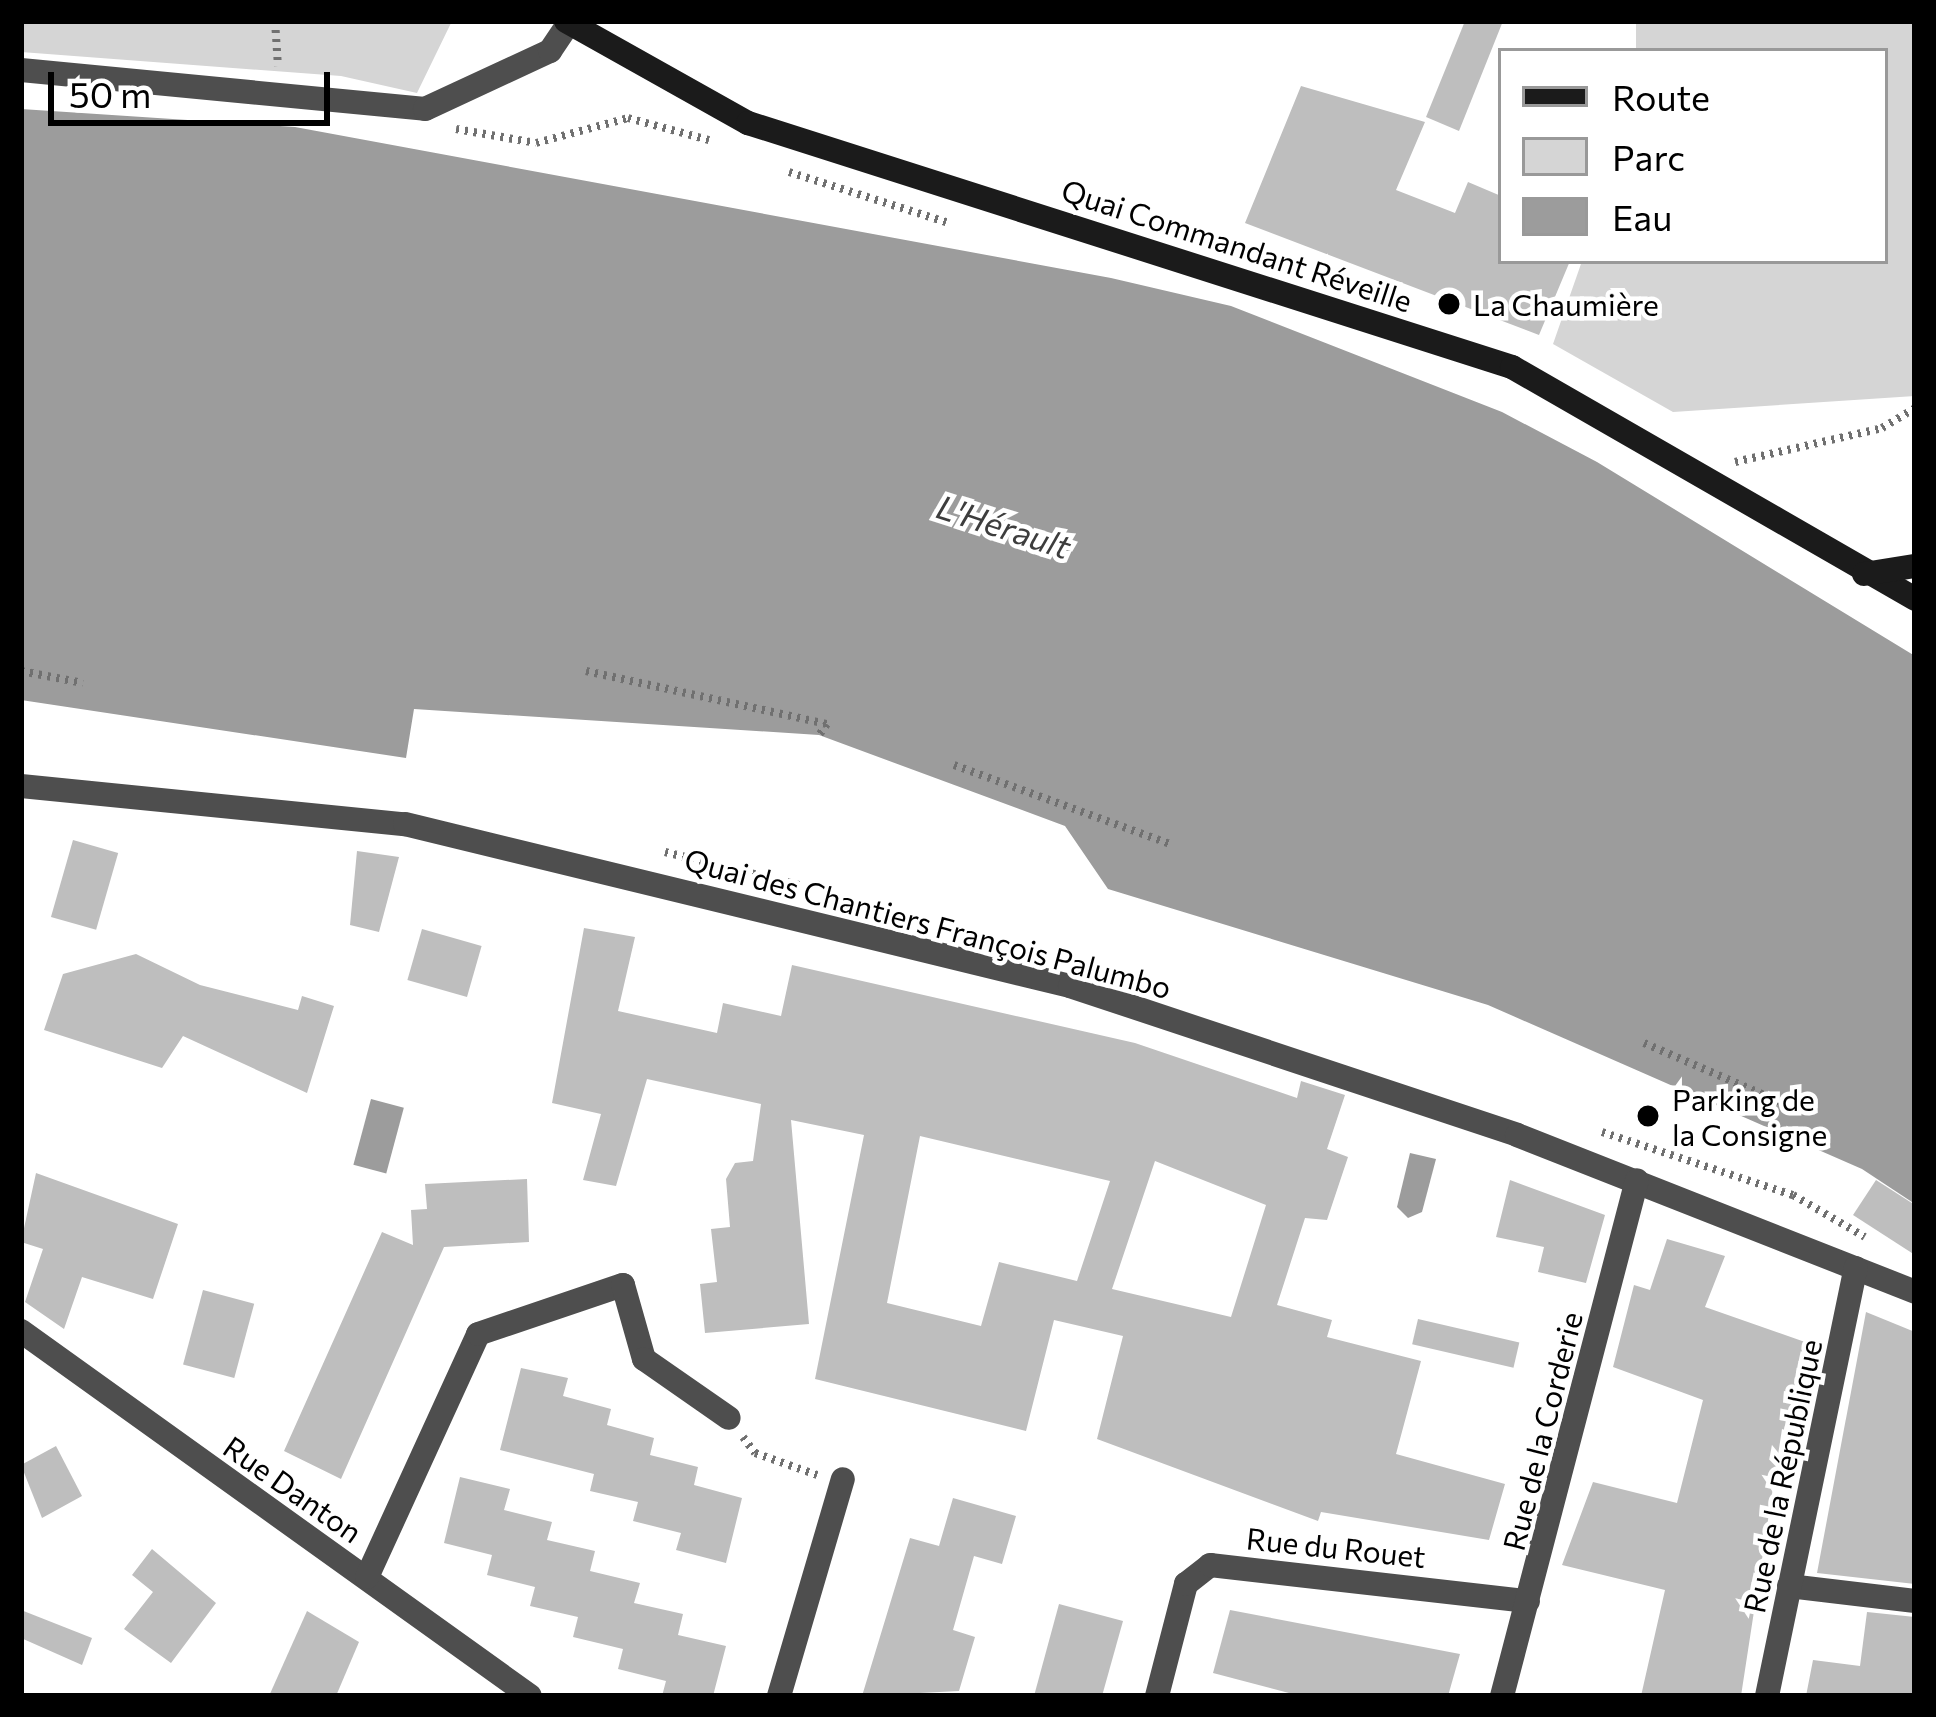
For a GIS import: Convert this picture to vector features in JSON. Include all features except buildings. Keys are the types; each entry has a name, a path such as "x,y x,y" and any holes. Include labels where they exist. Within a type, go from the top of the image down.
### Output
{"main road":[{"name":"Quai Commandant Réveille","path":"568,22 748,123 1512,367 1702,482 1915,598"},
{"path":"1864,574 1915,566"}],"street":[{"path":"21,70 424,109 550,50 568,22"},
{"name":"Quai des Chantiers François Palumbo","path":"21,786 405,824 765,905 1070,986 1637,1180 1915,1292"},
{"name":"Rue de la Corderie","path":"1502,1696 1637,1180"},
{"name":"Rue de la République","path":"1767,1696 1856,1268"},
{"path":"367,1577 478,1334 623,1285 644,1359 729,1418"},
{"name":"Rue Danton","path":"21,1331 530,1696"},
{"path":"779,1696 843,1479"},
{"name":"Rue du Rouet","path":"1156,1696 1186,1584 1210,1565 1528,1601"},
{"path":"1789,1586 1915,1601"}],"path":[{"path":"275,21 278,92"},
{"path":"491,134 536,143 628,118 731,150"},
{"path":"774,167 965,227"},
{"path":"1702,482 1915,408"},
{"path":"21,671 83,683"},
{"path":"586,671 827,724 819,735"},
{"path":"954,765 1173,845"},
{"path":"1644,1043 1799,1110"},
{"path":"1792,1195 1874,1241"},
{"path":"729,1418 754,1454 843,1479"}],"green space":[{"path":"21,21 452,21 417,93 341,76 21,52"},
{"path":"1636,21 1915,21 1915,396 1673,412 1553,344 1581,264 1888,264 1888,48 1636,48"}],"water":[{"name":"L'Hérault","path":"21,109 295,127 1111,278 1231,306 1502,412 1597,462 1915,656 1915,1204 1862,1169 1488,1005 1108,889 1065,826 819,735 414,709 406,758 21,700"},
{"path":"371,1099 404,1108 386,1173 353,1165"},
{"path":"1410,1153 1436,1159 1422,1212 1408,1218 1397,1207"}],"place":[{"name":"La Chaumière","path":"1449,304"},
{"name":"Parking de la Consigne","path":"1648,1116"}]}
